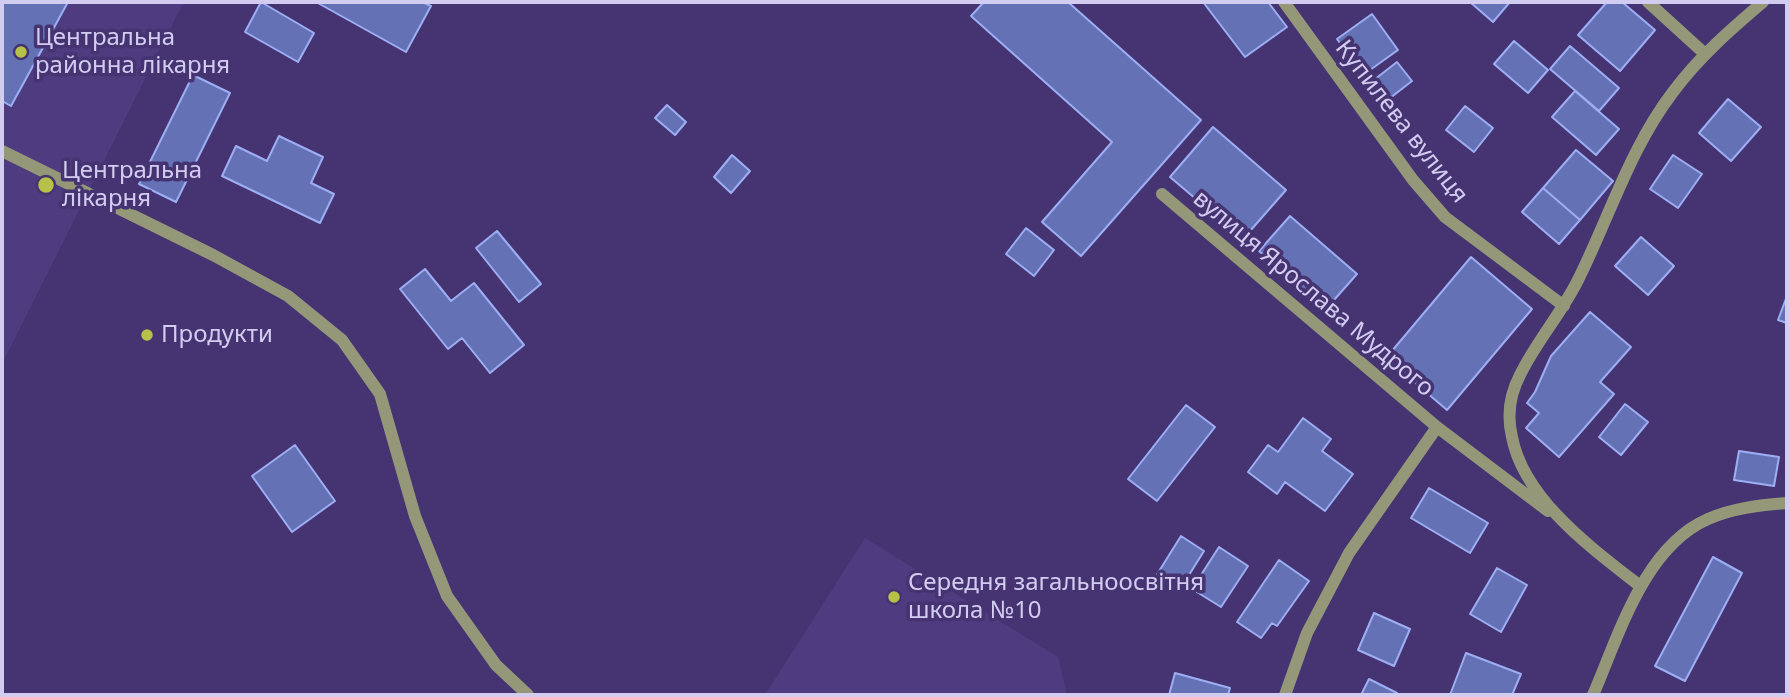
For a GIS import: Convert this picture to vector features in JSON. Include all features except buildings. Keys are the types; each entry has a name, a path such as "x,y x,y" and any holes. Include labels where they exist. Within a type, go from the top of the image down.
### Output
{"street":[{"name":"Купилева вулиця","path":"1284,2 1413,180 1446,217 1564,306"},
{"path":"1648,2 1704,53"},
{"path":"1640,586 1562,522 1529,478 1512,440 1509,417 1512,396 1520,376 1564,306 1649,130 1671,94 1704,53 1762,2"},
{"path":"2,151 213,255 288,296 342,340 380,394 415,516 447,596 496,665 527,695"},
{"name":"вулиця Ярослава Мудрого","path":"1162,194 1437,427 1562,522"},
{"name":"вулиця Ярослава Мудрого","path":"1284,695 1307,632 1349,553 1437,427"},
{"path":"1593,695 1640,586 1660,558 1680,537 1706,520 1750,507 1787,502"}],"shaded area":[{"name":"Центральна лікарня","path":"2,2 186,2 181,7 2,364"},
{"name":"Середня загальноосвітня школа №10","path":"865,538 1058,657 1067,695 765,695"}],"place":[{"name":"Центральна районна лікарня","path":"21,52"},
{"name":"Центральна лікарня","path":"46,185"},
{"name":"Продукти","path":"147,335"},
{"name":"Середня загальноосвітня школа №10","path":"894,597"}]}
